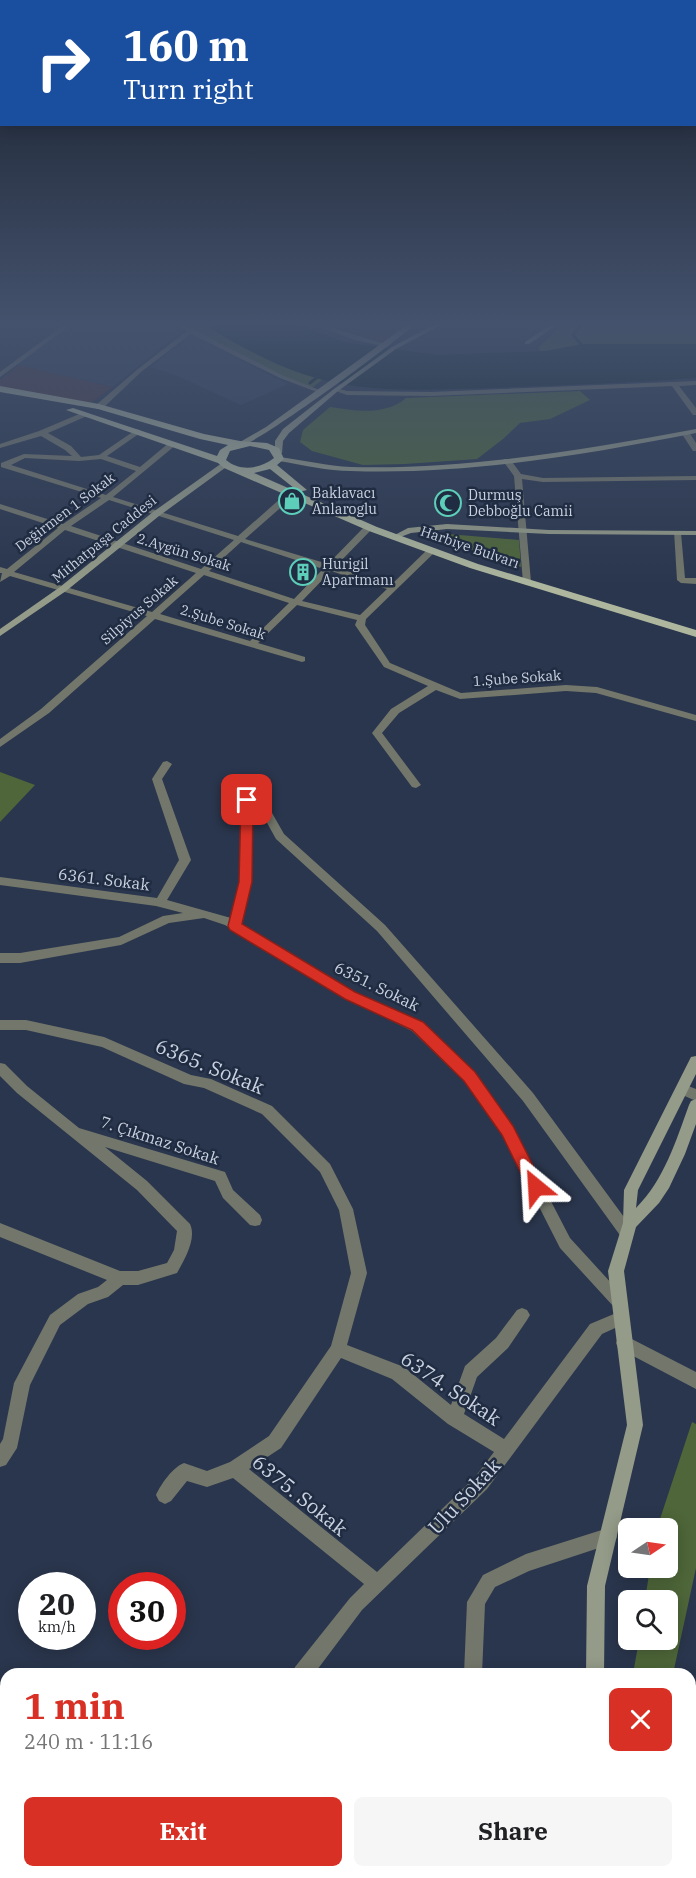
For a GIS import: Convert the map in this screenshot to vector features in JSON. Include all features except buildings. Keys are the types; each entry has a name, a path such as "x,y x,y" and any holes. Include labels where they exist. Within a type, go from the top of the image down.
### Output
{"main road":[{"name":"Harbiye Bulvarı","path":"79,413 223,463 369,527 477,560 526,579 696,624"},
{"name":"Harbiye Bulvarı","path":"119,413 203,437 242,444 268,445 289,482 318,499 432,550 696,634"},
{"path":"223,463 222,453 226,449 242,444"},
{"name":"Harbiye Bulvarı","path":"240,470 258,469 277,459"}],"street":[{"path":"242,444 269,429 290,413"},
{"path":"308,413 286,430 279,441 277,459 350,469 416,468 507,461 603,449 696,432"},
{"path":"0,445 42,433 84,414"},
{"path":"100,457 137,431"},
{"path":"42,433 68,448 79,459"},
{"path":"686,434 696,449"},
{"name":"Değirmen 1 Sokak","path":"0,579 4,571 107,498 173,444"},
{"path":"0,445 24,456 79,459 100,457 141,470"},
{"path":"3,466 24,456"},
{"path":"507,461 518,476 526,579"},
{"name":"Mithatpaşa Caddesi","path":"0,633 63,589 117,544 223,463"},
{"path":"3,466 241,538 393,588"},
{"path":"518,476 554,480 696,478"},
{"name":"Silpiyus Sokak","path":"0,744 45,711 292,493"},
{"name":"2.Aygün Sokak","path":"0,506 295,602 362,618"},
{"path":"250,645 369,527"},
{"path":"398,534 416,528 696,533"},
{"path":"677,533 681,579 696,581"},
{"path":"362,618 432,550"},
{"name":"2.Şube Sokak","path":"4,571 302,659"},
{"name":"1.Şube Sokak","path":"362,618 360,625 387,665 460,696 566,688 597,690 696,718"},
{"path":"416,786 377,733 395,711 436,685"},
{"path":"160,903 185,860 157,779 167,764"},
{"path":"235,926 245,882 247,800 259,799 280,836 381,928 528,1096 629,1228"},
{"name":"6361. Sokak","path":"0,881 160,903 204,914"},
{"name":"6351. Sokak","path":"0,958 20,958 121,941 167,919 204,914 235,926 350,995 417,1026 470,1077 507,1130 565,1243 620,1310"},
{"name":"6365. Sokak","path":"0,1026 26,1025 104,1042 189,1080 206,1083 267,1110 325,1168 346,1209 359,1273 338,1349 274,1442 235,1469"},
{"path":"595,1668 596,1586 635,1425 616,1271 629,1228 631,1190 689,1092 696,1062"},
{"path":"0,1068 70,1131 153,1193 185,1229 181,1251 172,1268 138,1278 120,1278 0,1230"},
{"path":"629,1228 664,1187 696,1105"},
{"name":"7. Çıkmaz Sokak","path":"70,1131 220,1176 228,1194 255,1220"},
{"path":"0,1459 11,1442 22,1383 55,1320 83,1299 104,1292 120,1278"},
{"name":"Ulu Sokak","path":"307,1668 356,1604 481,1483 596,1329 620,1310"},
{"path":"454,1418 471,1371 502,1343 522,1315"},
{"path":"624,1343 696,1381"},
{"name":"6374. Sokak","path":"338,1349 398,1373 454,1418 507,1450"},
{"name":"6375. Sokak","path":"165,1495 184,1471 207,1479 235,1469 378,1584"},
{"path":"473,1668 476,1602 489,1581 526,1563 608,1537"}],"green space":[{"path":"323,413 563,413 550,419 520,423 477,459 405,464 363,465 312,451 300,442 303,430"},
{"path":"436,533 519,540 521,567 431,536"},
{"path":"0,772 35,785 0,822"},
{"path":"692,1422 696,1424 696,1568 674,1668 634,1668 637,1650 678,1650 678,1590 647,1590 648,1578 678,1578 678,1518 660,1518"}],"place":[{"name":"Baklavacı Anlaroglu","path":"292,501"},
{"name":"Durmuş Debboğlu Camii","path":"448,503"},
{"name":"Hurigil Apartmanı","path":"303,572"}],"route":[{"path":"247,800 245,882 235,926 350,995 417,1026 470,1077 507,1130 536,1187"}]}
